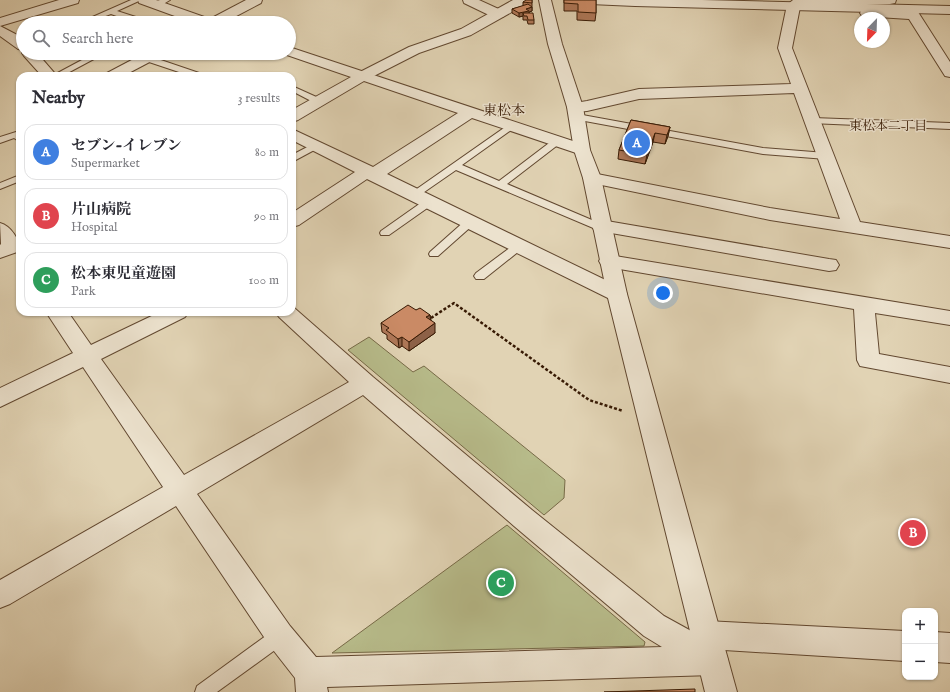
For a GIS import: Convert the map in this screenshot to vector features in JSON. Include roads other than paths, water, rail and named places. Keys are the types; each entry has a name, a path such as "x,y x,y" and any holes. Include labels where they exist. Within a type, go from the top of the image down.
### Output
{"street":[{"path":"20,16 73,0"},
{"path":"226,16 256,0"},
{"path":"469,0 498,14"},
{"path":"296,115 364,76 414,50 466,32 523,0"},
{"path":"545,0 555,44 576,112 582,150 592,178 601,227 617,294 722,692"},
{"path":"590,0 719,3 913,15 950,73"},
{"path":"852,227 785,48 793,8 800,1 890,0"},
{"path":"156,1 191,16"},
{"path":"793,8 948,9"},
{"path":"0,22 16,17"},
{"path":"0,30 16,39"},
{"path":"296,53 582,150"},
{"path":"36,60 46,72"},
{"path":"120,72 143,60"},
{"path":"576,112 587,106 639,94 800,88"},
{"path":"296,219 469,113"},
{"path":"296,136 617,294"},
{"path":"592,178 770,214 950,242"},
{"path":"601,227 829,259 830,298"},
{"path":"0,229 13,250"},
{"path":"609,261 950,318"},
{"path":"864,304 868,360 950,375"},
{"path":"61,316 310,682 710,648 902,646"},
{"path":"0,398 170,316"},
{"path":"290,316 365,383 523,518 654,626 710,648"},
{"path":"0,595 365,383"},
{"path":"938,647 950,648"}],"lane":[{"path":"99,16 137,0"},
{"path":"111,11 125,16"},
{"path":"64,72 88,60"},
{"path":"161,60 189,72"},
{"path":"296,90 320,102"},
{"path":"576,112 611,124 671,133 705,141 725,143 763,151 826,156"},
{"path":"813,120 950,126"},
{"path":"385,233 455,166 511,126"},
{"path":"0,140 16,135"},
{"path":"500,185 556,142"},
{"path":"296,157 315,146"},
{"path":"455,166 601,227"},
{"path":"0,186 16,180"},
{"path":"434,254 470,222"},
{"path":"480,276 519,246"},
{"path":"203,692 280,636"}],"place":[{"name":"セブン-イレブン","path":"637,143"},
{"name":"片山病院","path":"913,533"},
{"name":"松本東児童遊園","path":"501,583"}],"district":[{"name":"東松本","path":"504,111"},
{"name":"東松本二丁目","path":"888,126"}]}
